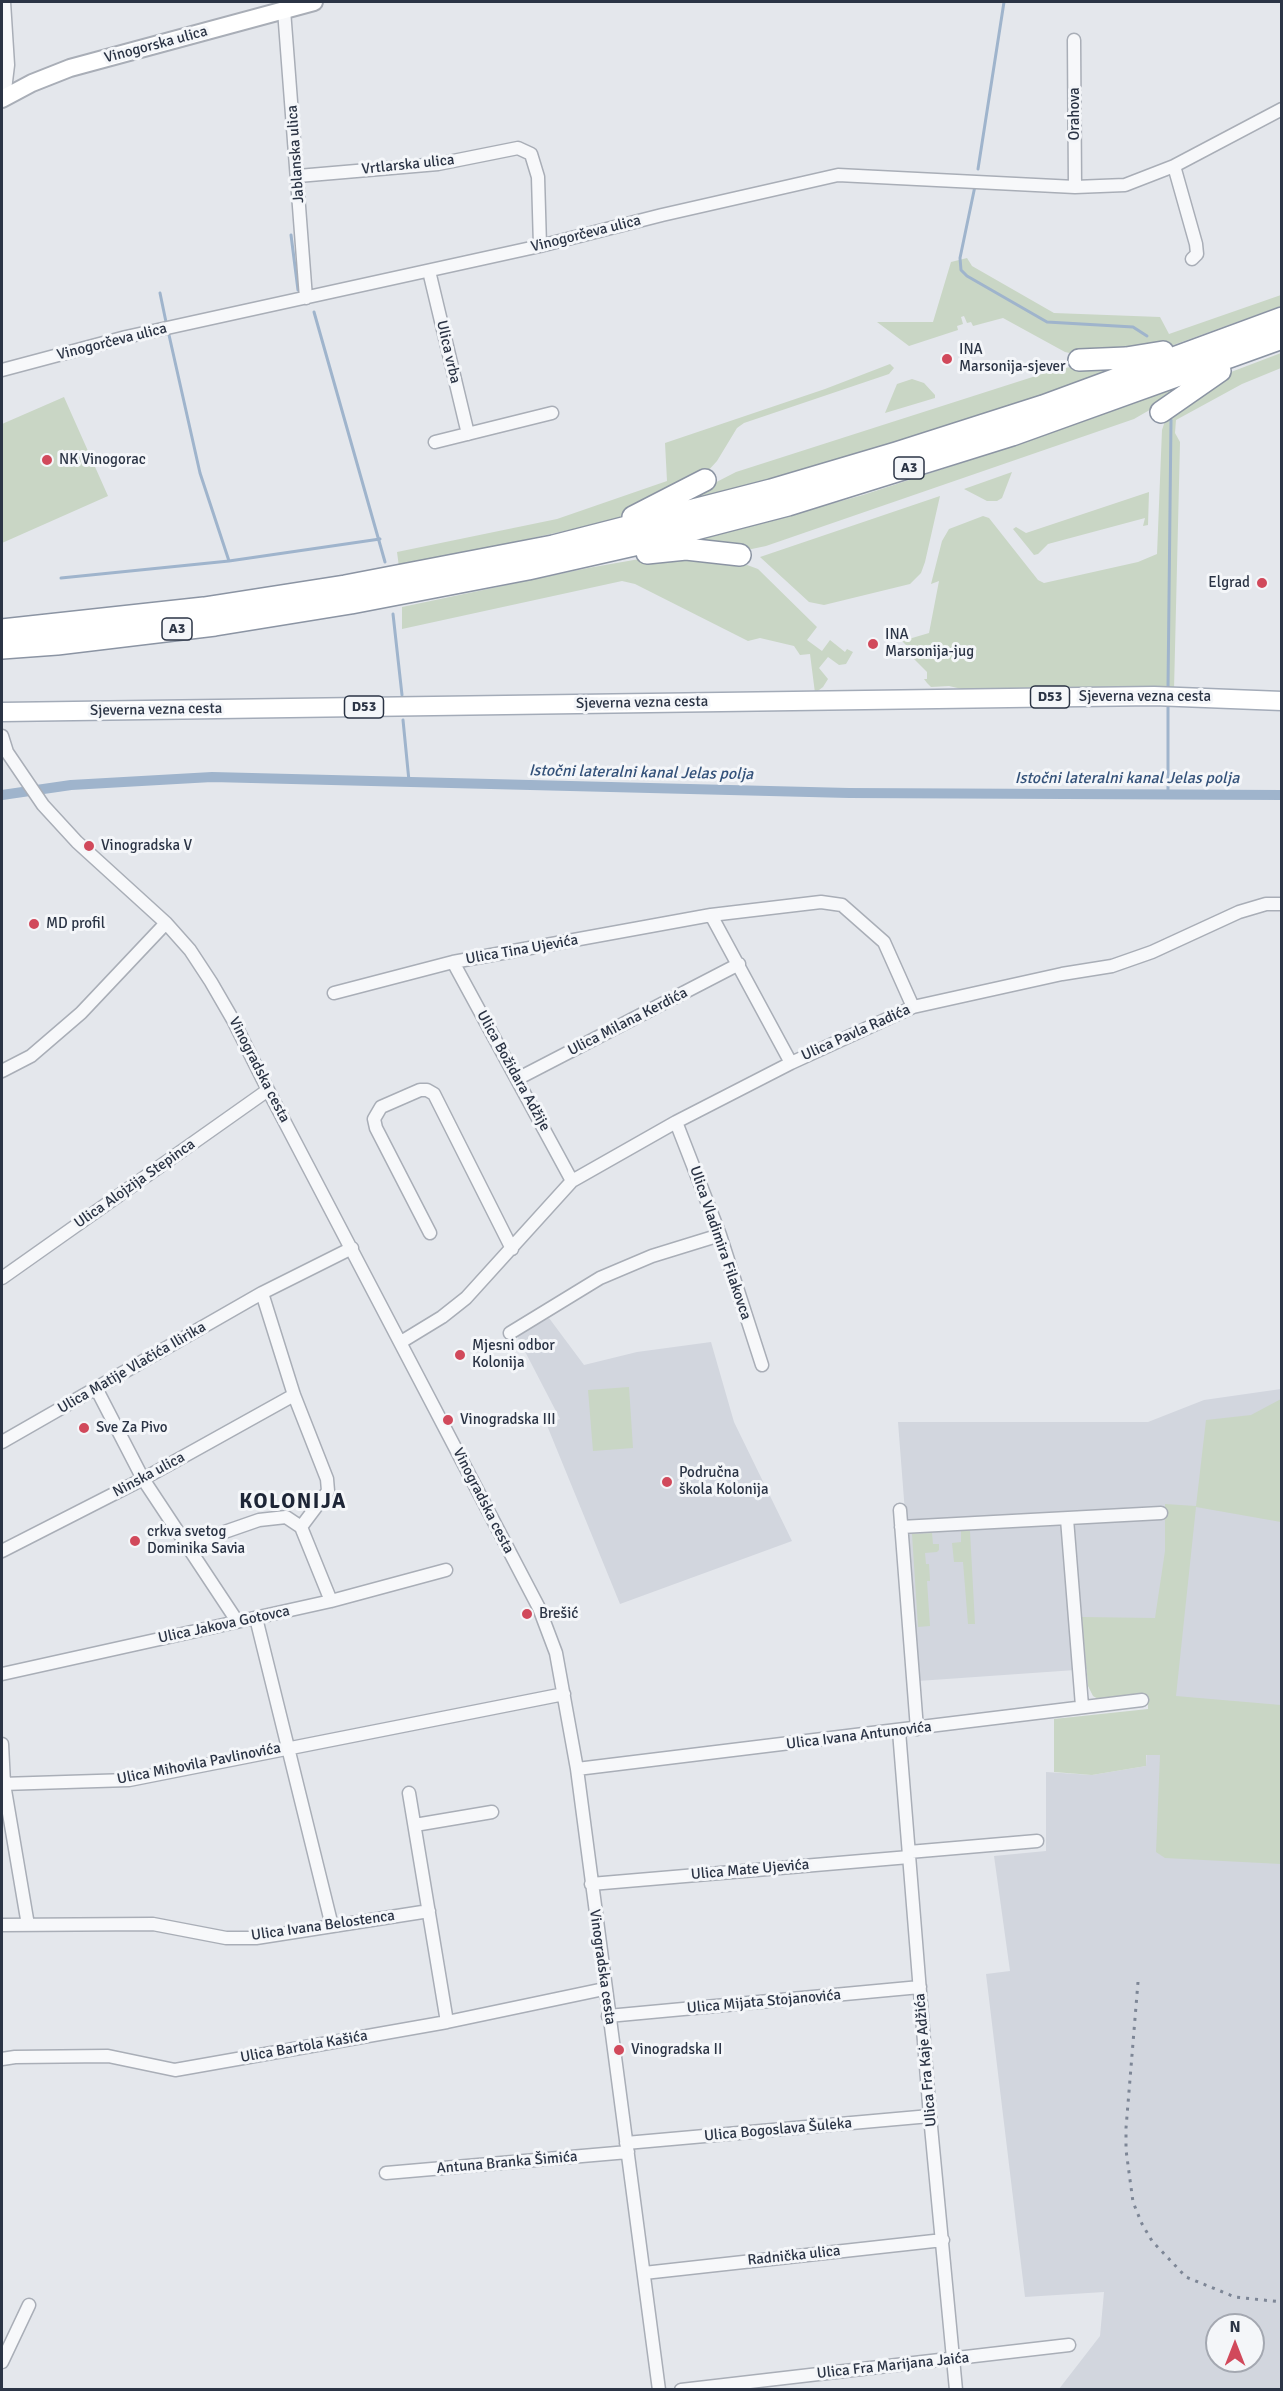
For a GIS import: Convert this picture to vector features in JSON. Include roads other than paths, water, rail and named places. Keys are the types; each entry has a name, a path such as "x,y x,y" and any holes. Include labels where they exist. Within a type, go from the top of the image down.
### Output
{"highway":[{"name":"A3","path":"2,630 204,608 345,586 554,546 771,490 896,453 1043,406 1281,318"},
{"path":"1079,360 1147,355 1171,350 1224,332 1259,327"},
{"name":"A3","path":"2,648 57,644 226,623 394,596 528,569 711,526 859,484 1012,435 1184,375 1281,338"},
{"path":"1161,412 1220,371 1281,346"},
{"path":"554,546 575,533 634,516 705,480"},
{"path":"528,569 554,572 668,550 711,550 740,555"}],"main road":[{"name":"Vinogorska ulica","path":"4,98 32,82 70,68 315,2"},
{"name":"Sjeverna vezna cesta","path":"2,712 1154,696 1281,701"}],"street":[{"path":"4,2 8,65 4,98"},
{"name":"Jablanska ulica","path":"284,10 306,298"},
{"name":"Orahova","path":"1074,40 1075,188"},
{"name":"Vinogorčeva ulica","path":"2,370 126,337 540,246 662,215 838,176 1075,188 1125,185 1174,166 1281,109"},
{"name":"Vrtlarska ulica","path":"298,176 438,164 518,148 531,154 538,177 540,246"},
{"path":"1174,166 1196,243 1197,254 1192,259"},
{"name":"Ulica vrba","path":"429,271 468,434"},
{"path":"435,442 552,413"},
{"name":"Vinogradska cesta","path":"2,736 7,752 43,805 77,842 166,923 190,950 211,982 233,1020 539,1608 556,1653 577,1769 604,1989 659,2390"},
{"name":"Ulica Tina Ujevića","path":"334,993 453,962 711,915 821,902 842,905 884,942 913,1007"},
{"name":"Ulica Pavla Radića","path":"401,1342 442,1317 466,1298 572,1181 676,1122 791,1063 913,1007 1062,974 1112,966 1152,952 1239,912 1266,904 1281,904"},
{"path":"711,915 791,1063"},
{"path":"2,1071 31,1056 81,1013 166,923"},
{"name":"Ulica Božidara Adžije","path":"453,962 572,1181"},
{"name":"Ulica Milana Kerdića","path":"517,1079 739,964"},
{"name":"Ulica Alojzija Stepinca","path":"2,1278 268,1090"},
{"path":"430,1233 376,1128 374,1119 381,1107 420,1090 427,1090 434,1094 512,1249"},
{"name":"Ulica Vladimira Filakovca","path":"676,1122 720,1235 762,1365"},
{"path":"510,1333 600,1278 652,1256 720,1235"},
{"name":"Ulica Matije Vlačića Ilirika","path":"2,1442 262,1293 352,1248"},
{"path":"262,1293 294,1395 327,1479 328,1491 301,1527"},
{"path":"96,1388 143,1479 237,1622"},
{"name":"Ninska ulica","path":"2,1551 143,1479 294,1395"},
{"path":"900,1510 917,1729"},
{"path":"901,1527 1161,1514"},
{"path":"187,1545 259,1520 286,1517 301,1527 331,1601"},
{"path":"1067,1519 1082,1706"},
{"name":"Ulica Jakova Gotovca","path":"2,1674 331,1601 446,1570"},
{"name":"Ulica Mihovila Pavlinovića","path":"256,1618 332,1926"},
{"name":"Ulica Mihovila Pavlinovića","path":"3,1784 129,1780 564,1694"},
{"name":"Ulica Ivana Antunovića","path":"577,1769 1142,1700"},
{"name":"Ulica Fra Kaje Adžića","path":"899,1731 930,2116 956,2390"},
{"path":"2,1744 3,1784 28,1925"},
{"path":"409,1793 447,2022"},
{"path":"415,1826 492,1812"},
{"name":"Ulica Mate Ujevića","path":"591,1884 1037,1841"},
{"name":"Ulica Ivana Belostenca","path":"2,1925 153,1924 226,1938 256,1938 429,1911"},
{"name":"Ulica Mijata Stojanovića","path":"608,2016 920,1987"},
{"name":"Ulica Bartola Kašića","path":"2,2059 108,2056 175,2070 447,2022 604,1989"},
{"name":"Ulica Bogoslava Šuleka","path":"627,2147 930,2116"},
{"name":"Antuna Branka Šimića","path":"386,2173 627,2147"},
{"name":"Radnička ulica","path":"644,2273 943,2240"},
{"path":"2,2362 28,2305"},
{"name":"Ulica Fra Marijana Jaića","path":"681,2390 1069,2345"}],"waterway":[{"path":"978,169 1004,2"},
{"path":"975,186 960,258 961,270 967,276 1047,322 1133,327 1147,336"},
{"path":"291,235 298,290"},
{"path":"160,293 166,322"},
{"path":"314,312 385,562"},
{"path":"169,335 200,473 229,561"},
{"path":"1168,688 1171,420"},
{"path":"61,578 229,561 380,539"},
{"path":"393,614 402,695"},
{"path":"1168,706 1168,793"},
{"path":"403,720 409,781"},
{"name":"Istočni lateralni kanal Jelas polja","path":"2,795 71,785 212,777 849,793 1282,795"}],"railway":[{"path":"1138,1982 1126,2150 1133,2202 1142,2224 1152,2241 1186,2277 1235,2297 1282,2302"}],"place":[{"name":"INA Marsonija-sjever","path":"947,359"},
{"name":"NK Vinogorac","path":"47,460"},
{"name":"Elgrad","path":"1262,583"},
{"name":"INA Marsonija-jug","path":"873,644"},
{"name":"Vinogradska V","path":"89,846"},
{"name":"MD profil","path":"34,924"},
{"name":"Mjesni odbor Kolonija","path":"460,1355"},
{"name":"Vinogradska III","path":"448,1420"},
{"name":"Sve Za Pivo","path":"84,1428"},
{"name":"Područna škola Kolonija","path":"667,1482"},
{"name":"crkva svetog Dominika Savia","path":"135,1541"},
{"name":"Brešić","path":"527,1614"},
{"name":"Vinogradska II","path":"619,2050"}],"district":[{"name":"KOLONIJA","path":"293,1502"}]}
